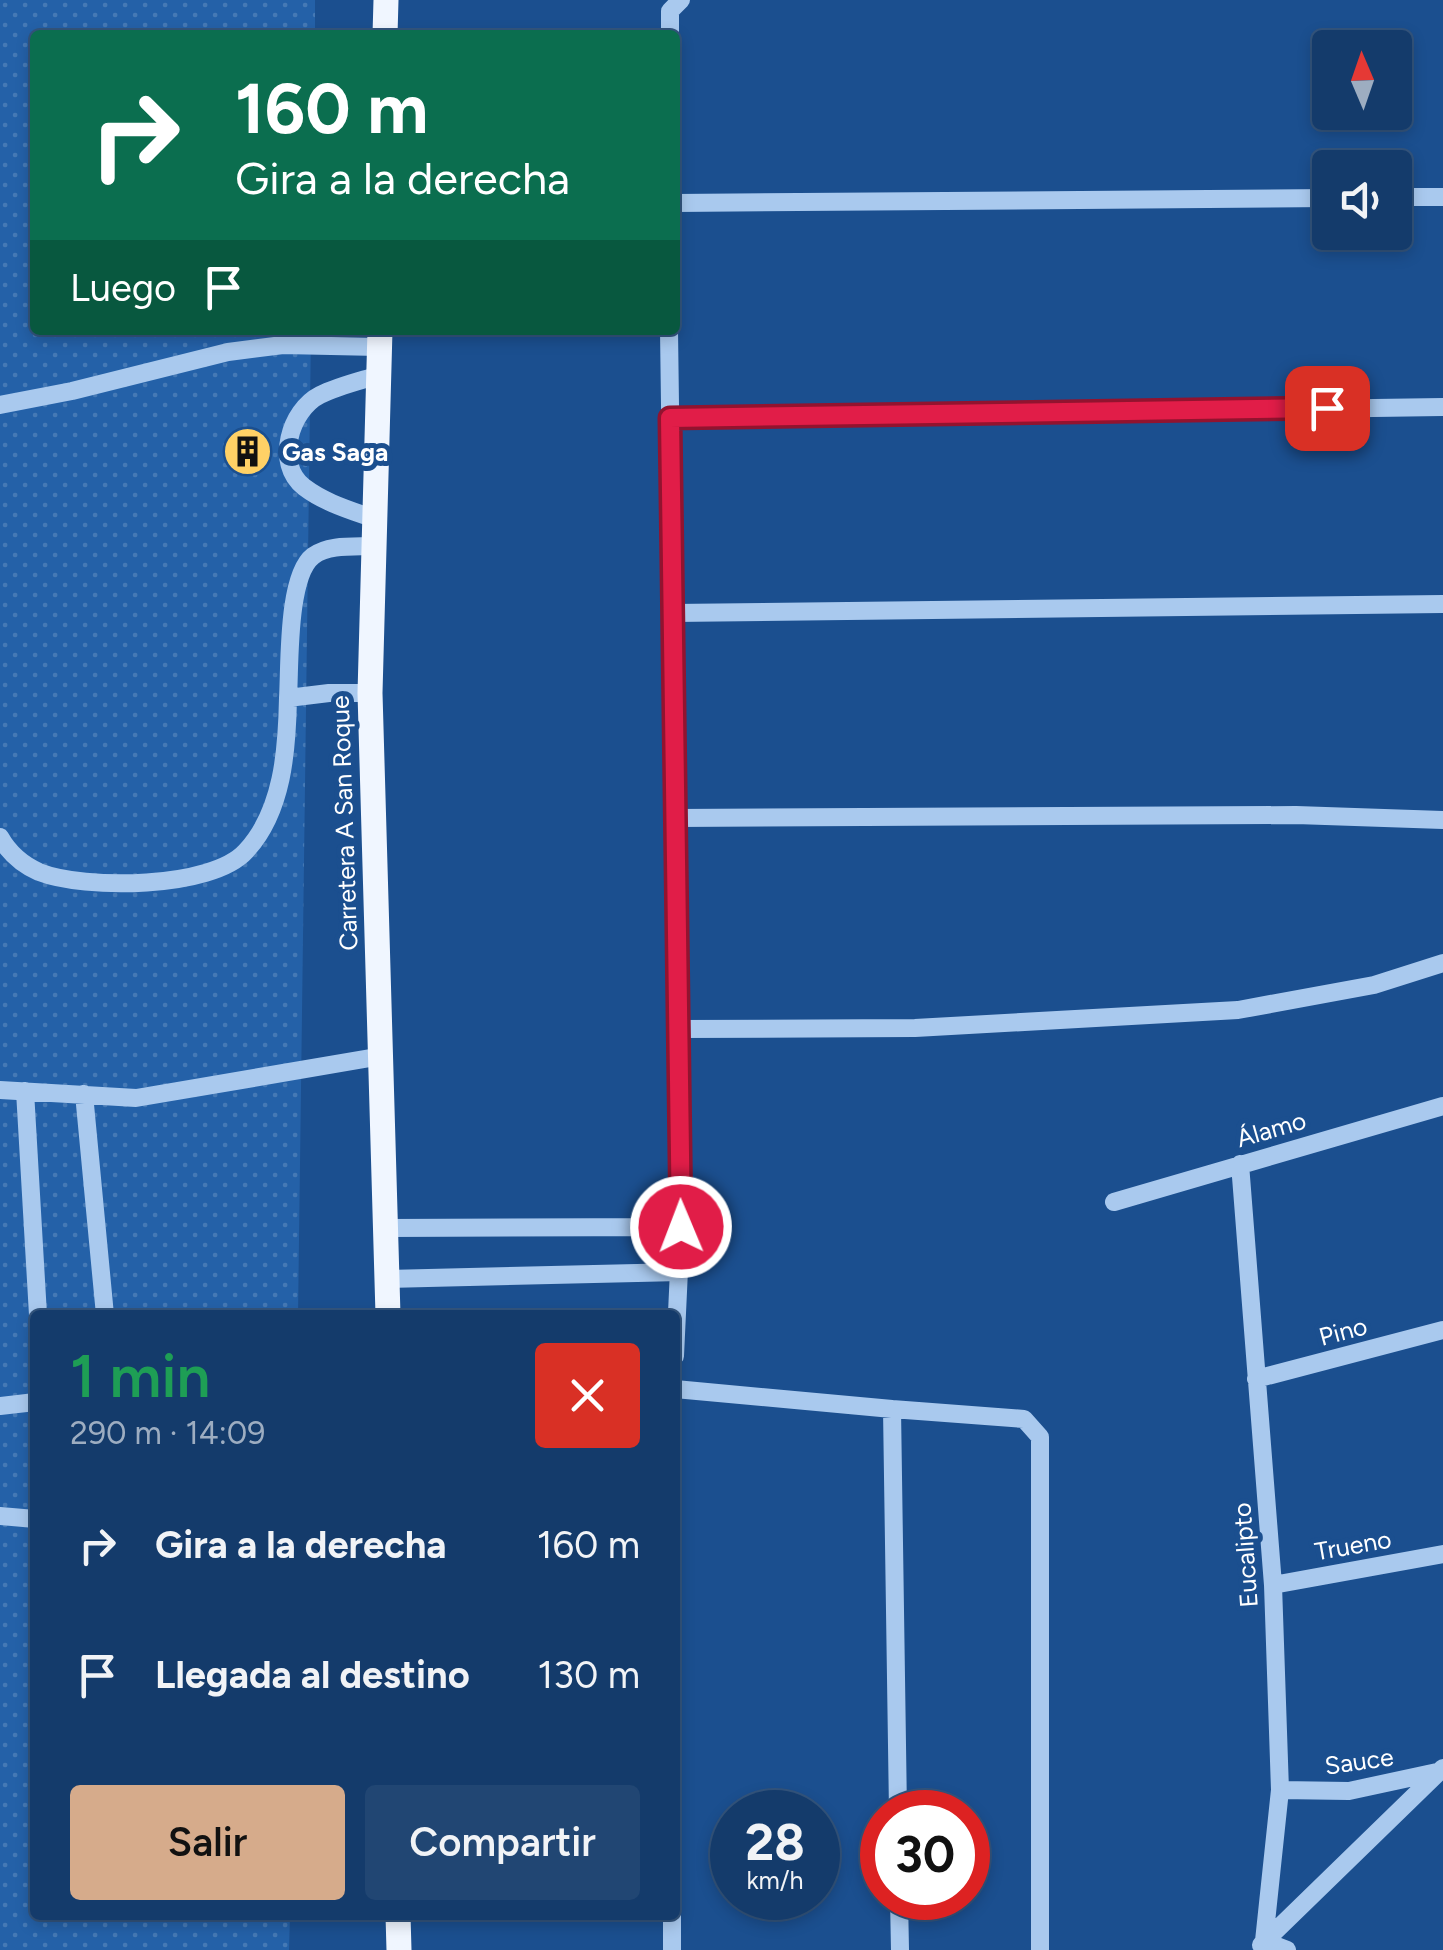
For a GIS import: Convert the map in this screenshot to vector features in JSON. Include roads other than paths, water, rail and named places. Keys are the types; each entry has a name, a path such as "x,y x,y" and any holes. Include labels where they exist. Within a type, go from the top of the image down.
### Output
{"main road":[{"path":"385,30 386,0"},
{"name":"Carretera A San Roque","path":"380,339 370,693 388,1310"},
{"path":"398,1920 399,1950"}],"street":[{"path":"670,30 670,11 681,0"},
{"path":"1412,197 1443,196"},
{"path":"680,204 1312,198"},
{"path":"669,335 681,1227 678,1310"},
{"path":"0,405 228,352 380,339"},
{"path":"375,518 331,503 300,484 290,461 288,435 299,412 318,396 379,374"},
{"path":"670,418 1443,407"},
{"path":"0,837 10,854 36,871 66,881 140,884 180,879 243,855 261,832 282,776 296,592 302,568 314,555 328,549 374,546"},
{"path":"673,613 1443,604"},
{"path":"288,698 370,693"},
{"path":"675,818 1296,815 1443,820"},
{"path":"678,1029 915,1028 1238,1010 1374,985 1443,963"},
{"path":"0,1090 136,1098 382,1056"},
{"path":"25,1091 38,1310"},
{"path":"84,1094 105,1310"},
{"name":"Álamo","path":"1114,1202 1443,1106"},
{"name":"Eucalipto","path":"1240,1164 1273,1585 1280,1790 1261,1946"},
{"path":"387,1228 681,1227"},
{"path":"387,1280 680,1272"},
{"name":"Pino","path":"1256,1379 1443,1330"},
{"path":"680,1389 1024,1419 1040,1437 1040,1950"},
{"path":"0,1406 30,1403"},
{"path":"892,1409 898,1790"},
{"path":"0,1516 30,1518"},
{"name":"Trueno","path":"1273,1585 1443,1554"},
{"path":"1261,1946 1442,1770"},
{"name":"Sauce","path":"1280,1790 1349,1790 1442,1770"},
{"path":"672,1920 672,1950"},
{"path":"899,1920 900,1950"},
{"path":"1261,1946 1286,1950"}],"place":[{"name":"Gas Saga","path":"247,452"}]}
